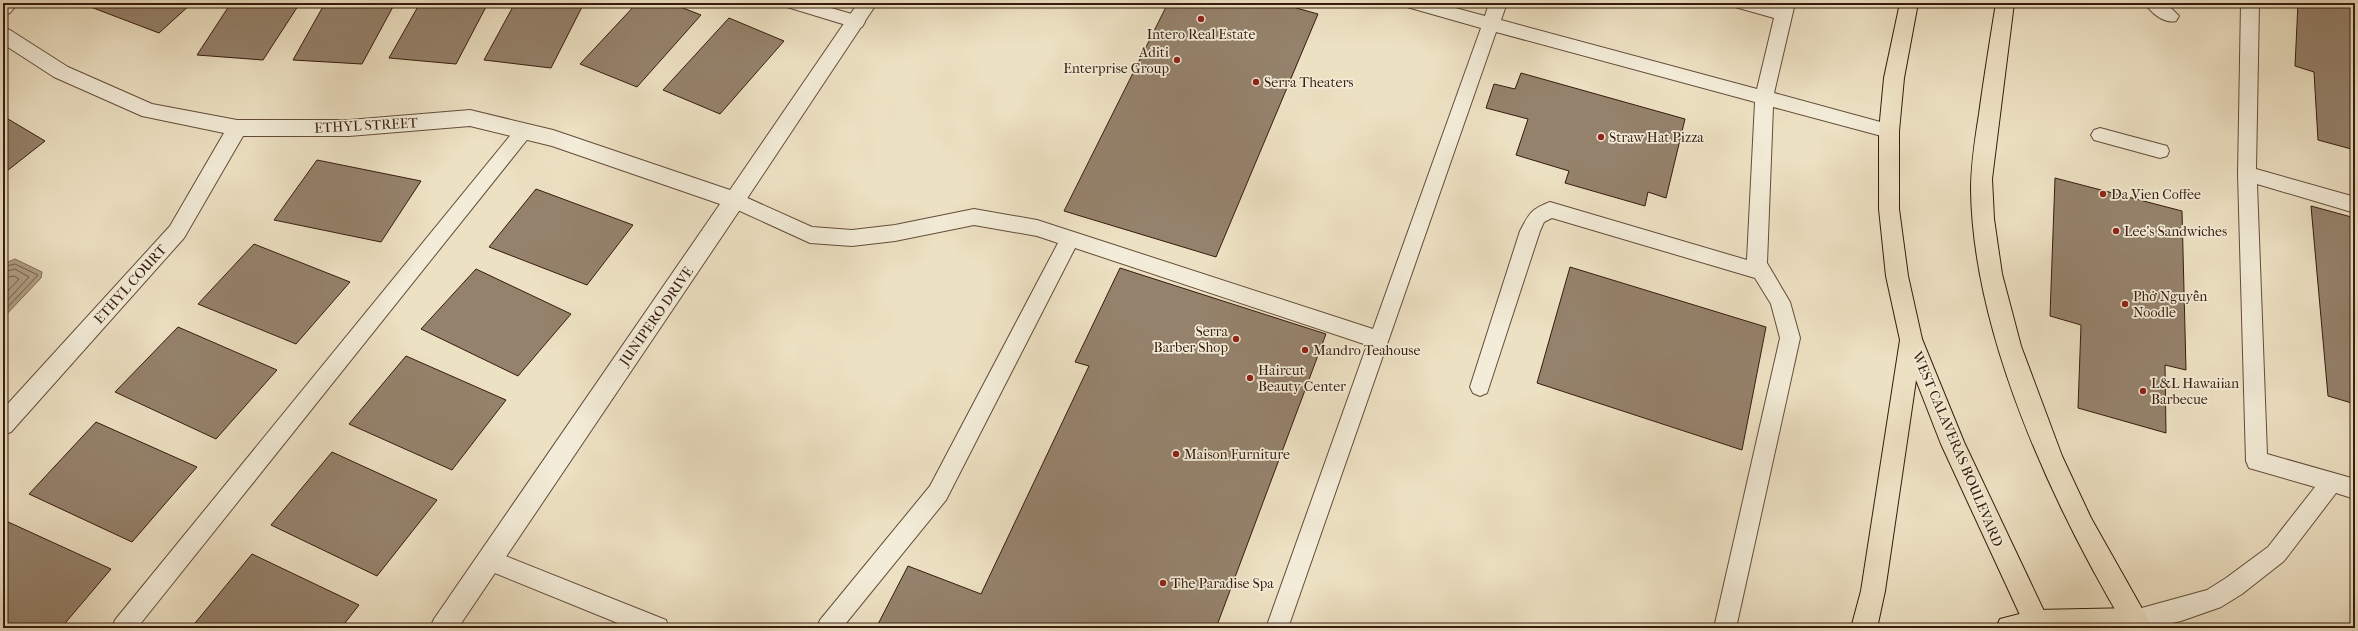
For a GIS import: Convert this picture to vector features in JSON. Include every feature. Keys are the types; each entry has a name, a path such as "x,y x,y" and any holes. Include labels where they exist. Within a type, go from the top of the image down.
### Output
{"main road":[{"name":"WEST CALAVERAS BOULEVARD","path":"1909,3 1894,78 1889,131 1889,209 1897,276 1911,339 1953,444 2037,625"},
{"path":"2005,3 1985,143 1982,200 1989,261 1997,303 2026,396 2054,468 2133,625 2037,625 2009,628"},
{"path":"1864,628 1872,591 1911,339"}],"street":[{"path":"3,8 9,3"},
{"name":"JUNIPERO DRIVE","path":"443,628 562,449 736,201 868,3"},
{"name":"ETHYL STREET","path":"3,35 61,72 149,111 237,128 348,128 470,118 554,138 736,201"},
{"name":"ETHYL COURT","path":"3,425 177,232 237,128"}],"lane":[{"path":"793,3 856,22"},
{"path":"1413,3 1490,25 1889,131"},
{"path":"1277,628 1498,3"},
{"path":"1725,628 1790,338 1780,302 1756,264 1764,98 1784,8 1741,3"},
{"path":"2154,3 2170,16"},
{"path":"2250,3 2247,174 2257,461 2355,489"},
{"path":"123,628 524,131"},
{"path":"2100,134 2160,151"},
{"path":"2247,174 2355,205"},
{"path":"736,201 810,236 852,238 895,233 974,217 1037,228 1378,340"},
{"path":"1480,387 1530,231 1537,217 1550,210 1762,272"},
{"path":"828,628 938,493 1070,239"},
{"path":"2133,625 2212,600 2234,586 2276,554 2332,483"},
{"path":"488,560 658,628"}],"water":[{"path":"15,259 42,272 41,278 3,318 3,264"}],"building":[{"path":"91,3 192,3 159,33 88,6"},
{"path":"231,3 300,3 263,60 197,55"},
{"path":"325,3 395,3 362,64 293,60"},
{"path":"420,3 488,3 456,64 389,58"},
{"path":"515,3 584,3 551,68 484,60"},
{"path":"637,3 670,3 701,15 637,87 580,64"},
{"path":"1168,3 1278,3 1318,14 1216,257 1064,211"},
{"path":"2298,3 2355,3 2355,150 2318,140 2314,72 2295,66"},
{"path":"729,18 784,41 720,114 663,90"},
{"name":"Straw Hat Pizza","path":"1521,73 1685,119 1666,198 1648,192 1645,206 1565,183 1569,171 1516,155 1528,119 1486,108 1494,84 1515,89"},
{"path":"3,116 45,141 3,174"},
{"path":"317,160 421,181 381,242 274,220"},
{"path":"2055,178 2182,211 2186,370 2165,365 2166,433 2078,408 2081,325 2050,316"},
{"path":"536,189 633,225 587,285 489,247"},
{"path":"2311,206 2355,218 2355,404 2328,396"},
{"path":"254,244 350,282 296,344 198,304"},
{"path":"1570,267 1766,327 1742,450 1537,383"},
{"path":"1120,268 1326,334 1216,628 876,628 908,566 981,594 1089,366 1075,362"},
{"path":"476,269 571,314 518,376 421,329"},
{"path":"178,327 277,370 216,439 115,392"},
{"path":"406,356 506,400 452,470 349,424"},
{"path":"96,422 197,467 132,542 29,494"},
{"path":"332,452 437,500 377,576 271,525"},
{"path":"6,521 111,569 61,628 3,628 3,524"},
{"path":"252,554 359,605 341,628 191,628"}],"place":[{"name":"Intero Real Estate","path":"1201,19"},
{"name":"Aditi Enterprise Group","path":"1177,60"},
{"name":"Serra Theaters","path":"1256,82"},
{"name":"Straw Hat Pizza","path":"1601,137"},
{"name":"Da Vien Coffee","path":"2103,194"},
{"name":"Lee's Sandwiches","path":"2116,231"},
{"name":"Phở Nguyễn Noodle","path":"2125,304"},
{"name":"Serra Barber Shop","path":"1236,339"},
{"name":"Mandro Teahouse","path":"1305,350"},
{"name":"Haircut Beauty Center","path":"1250,378"},
{"name":"L&L Hawaiian Barbecue","path":"2143,391"},
{"name":"Maison Furniture","path":"1176,454"},
{"name":"The Paradise Spa","path":"1163,583"}]}
